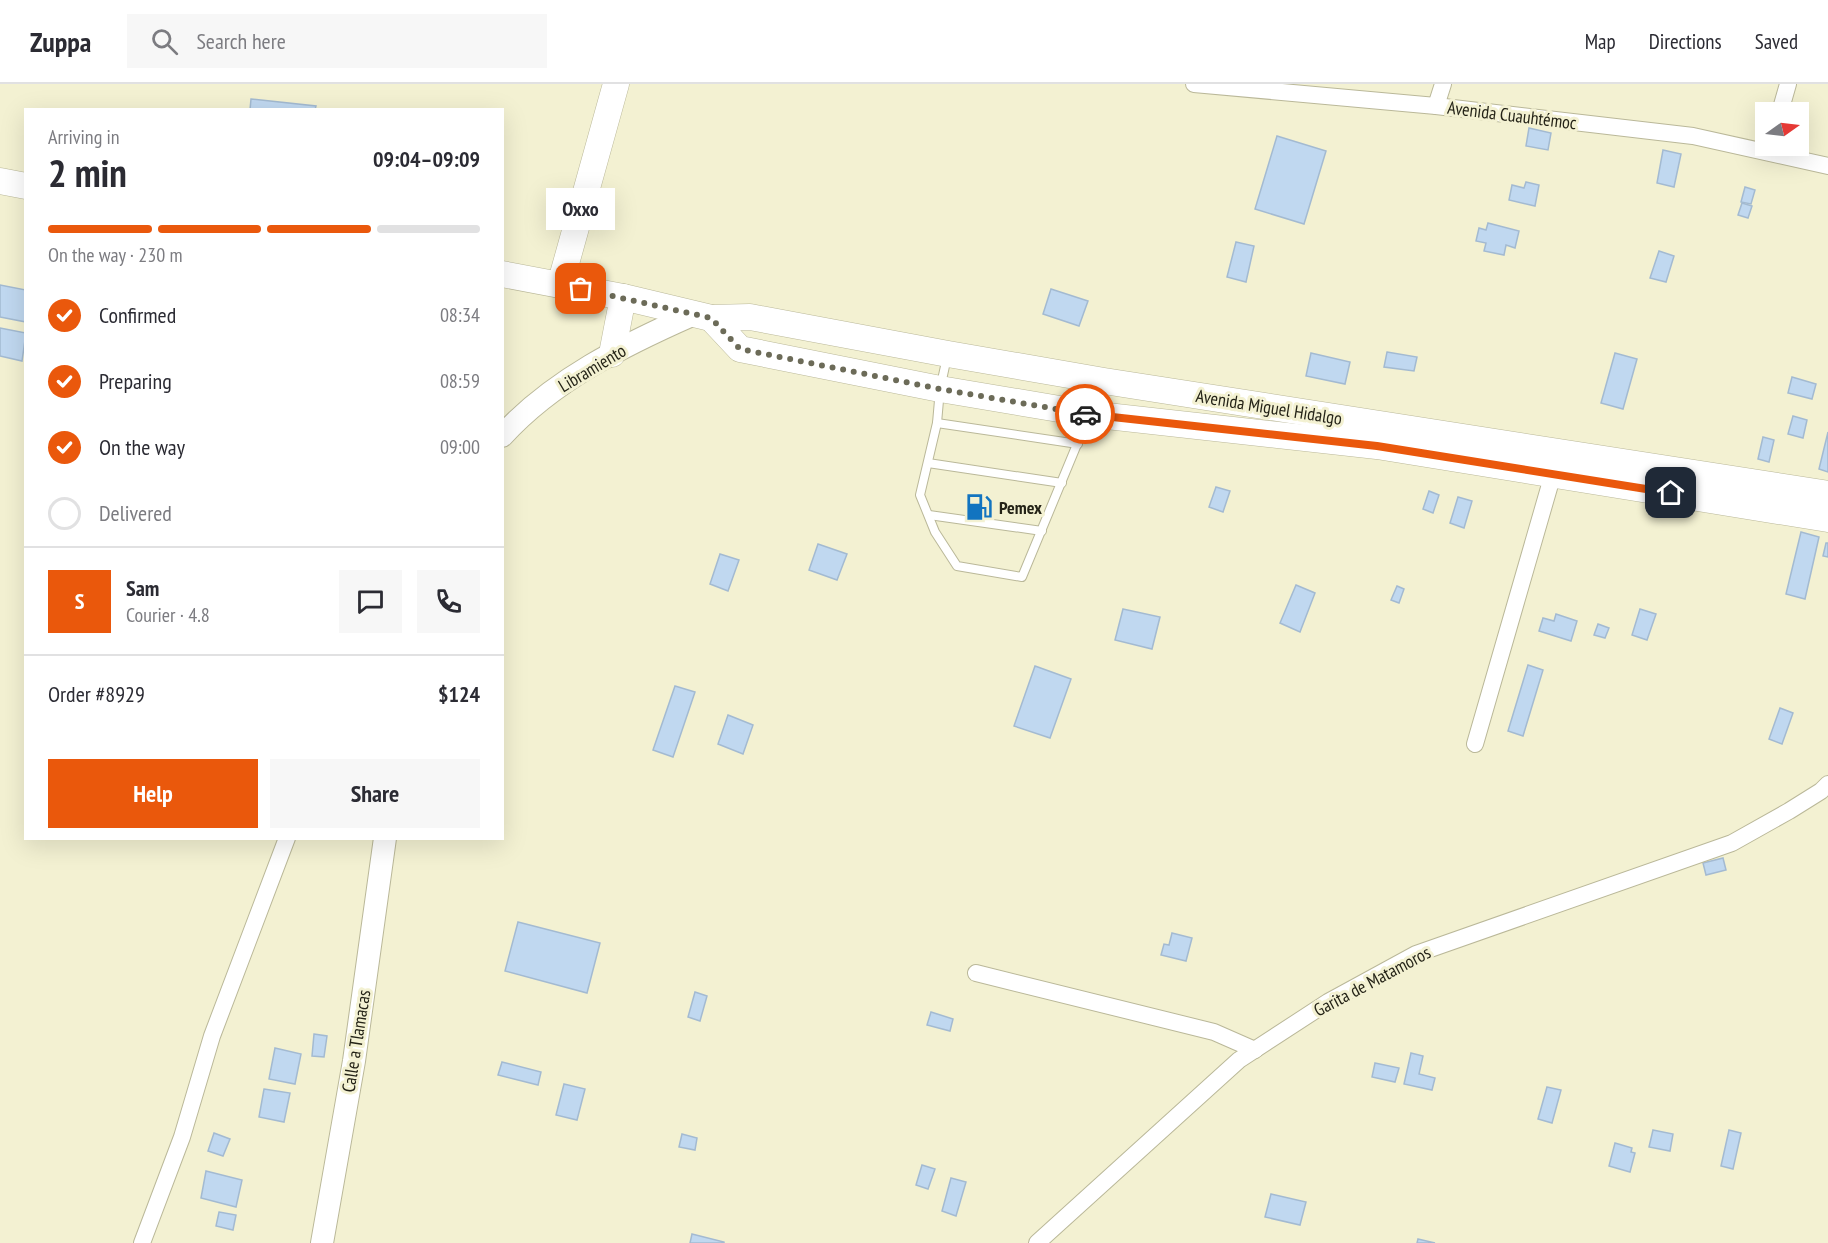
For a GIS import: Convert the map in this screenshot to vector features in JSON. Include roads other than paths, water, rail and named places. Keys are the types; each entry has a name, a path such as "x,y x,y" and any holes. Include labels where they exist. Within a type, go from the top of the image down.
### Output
{"main road":[{"path":"560,285 616,84"},
{"path":"0,181 24,186"},
{"name":"Avenida Miguel Hidalgo","path":"504,274 623,297 701,316 750,317 1104,381 1378,435 1553,474 1605,471 1828,519"},
{"path":"612,354 623,297"},
{"name":"Avenida Miguel Hidalgo","path":"701,316 740,349 940,389 1089,414 1378,435 1605,471 1828,494"},
{"name":"Libramiento","path":"504,434 541,400 576,375 650,334 701,316"},
{"name":"Calle a Tlamacas","path":"322,1243 354,1061 385,840"}],"street":[{"name":"Avenida Cuauhtémoc","path":"1194,84 1436,106 1693,136 1755,147"},
{"path":"1436,106 1443,84"},
{"path":"1783,102 1788,84"},
{"name":"Avenida Cuauhtémoc","path":"1793,156 1828,166"},
{"path":"1475,744 1553,474"},
{"name":"Garita de Matamoros","path":"1037,1243 1239,1060 1328,1002 1416,954 1732,843 1826,789"},
{"path":"142,1243 182,1137 212,1036 286,840"},
{"path":"976,973 1214,1032 1255,1050"}],"lane":[{"path":"948,354 940,389 937,423 920,495 935,531 957,566 1022,577 1104,381"},
{"path":"937,423 1078,444"},
{"path":"928,463 1062,483"},
{"path":"928,515 1041,531"}],"place":[{"name":"Oxxo","path":"581,289"},
{"name":"Pemex","path":"979,507"}]}
